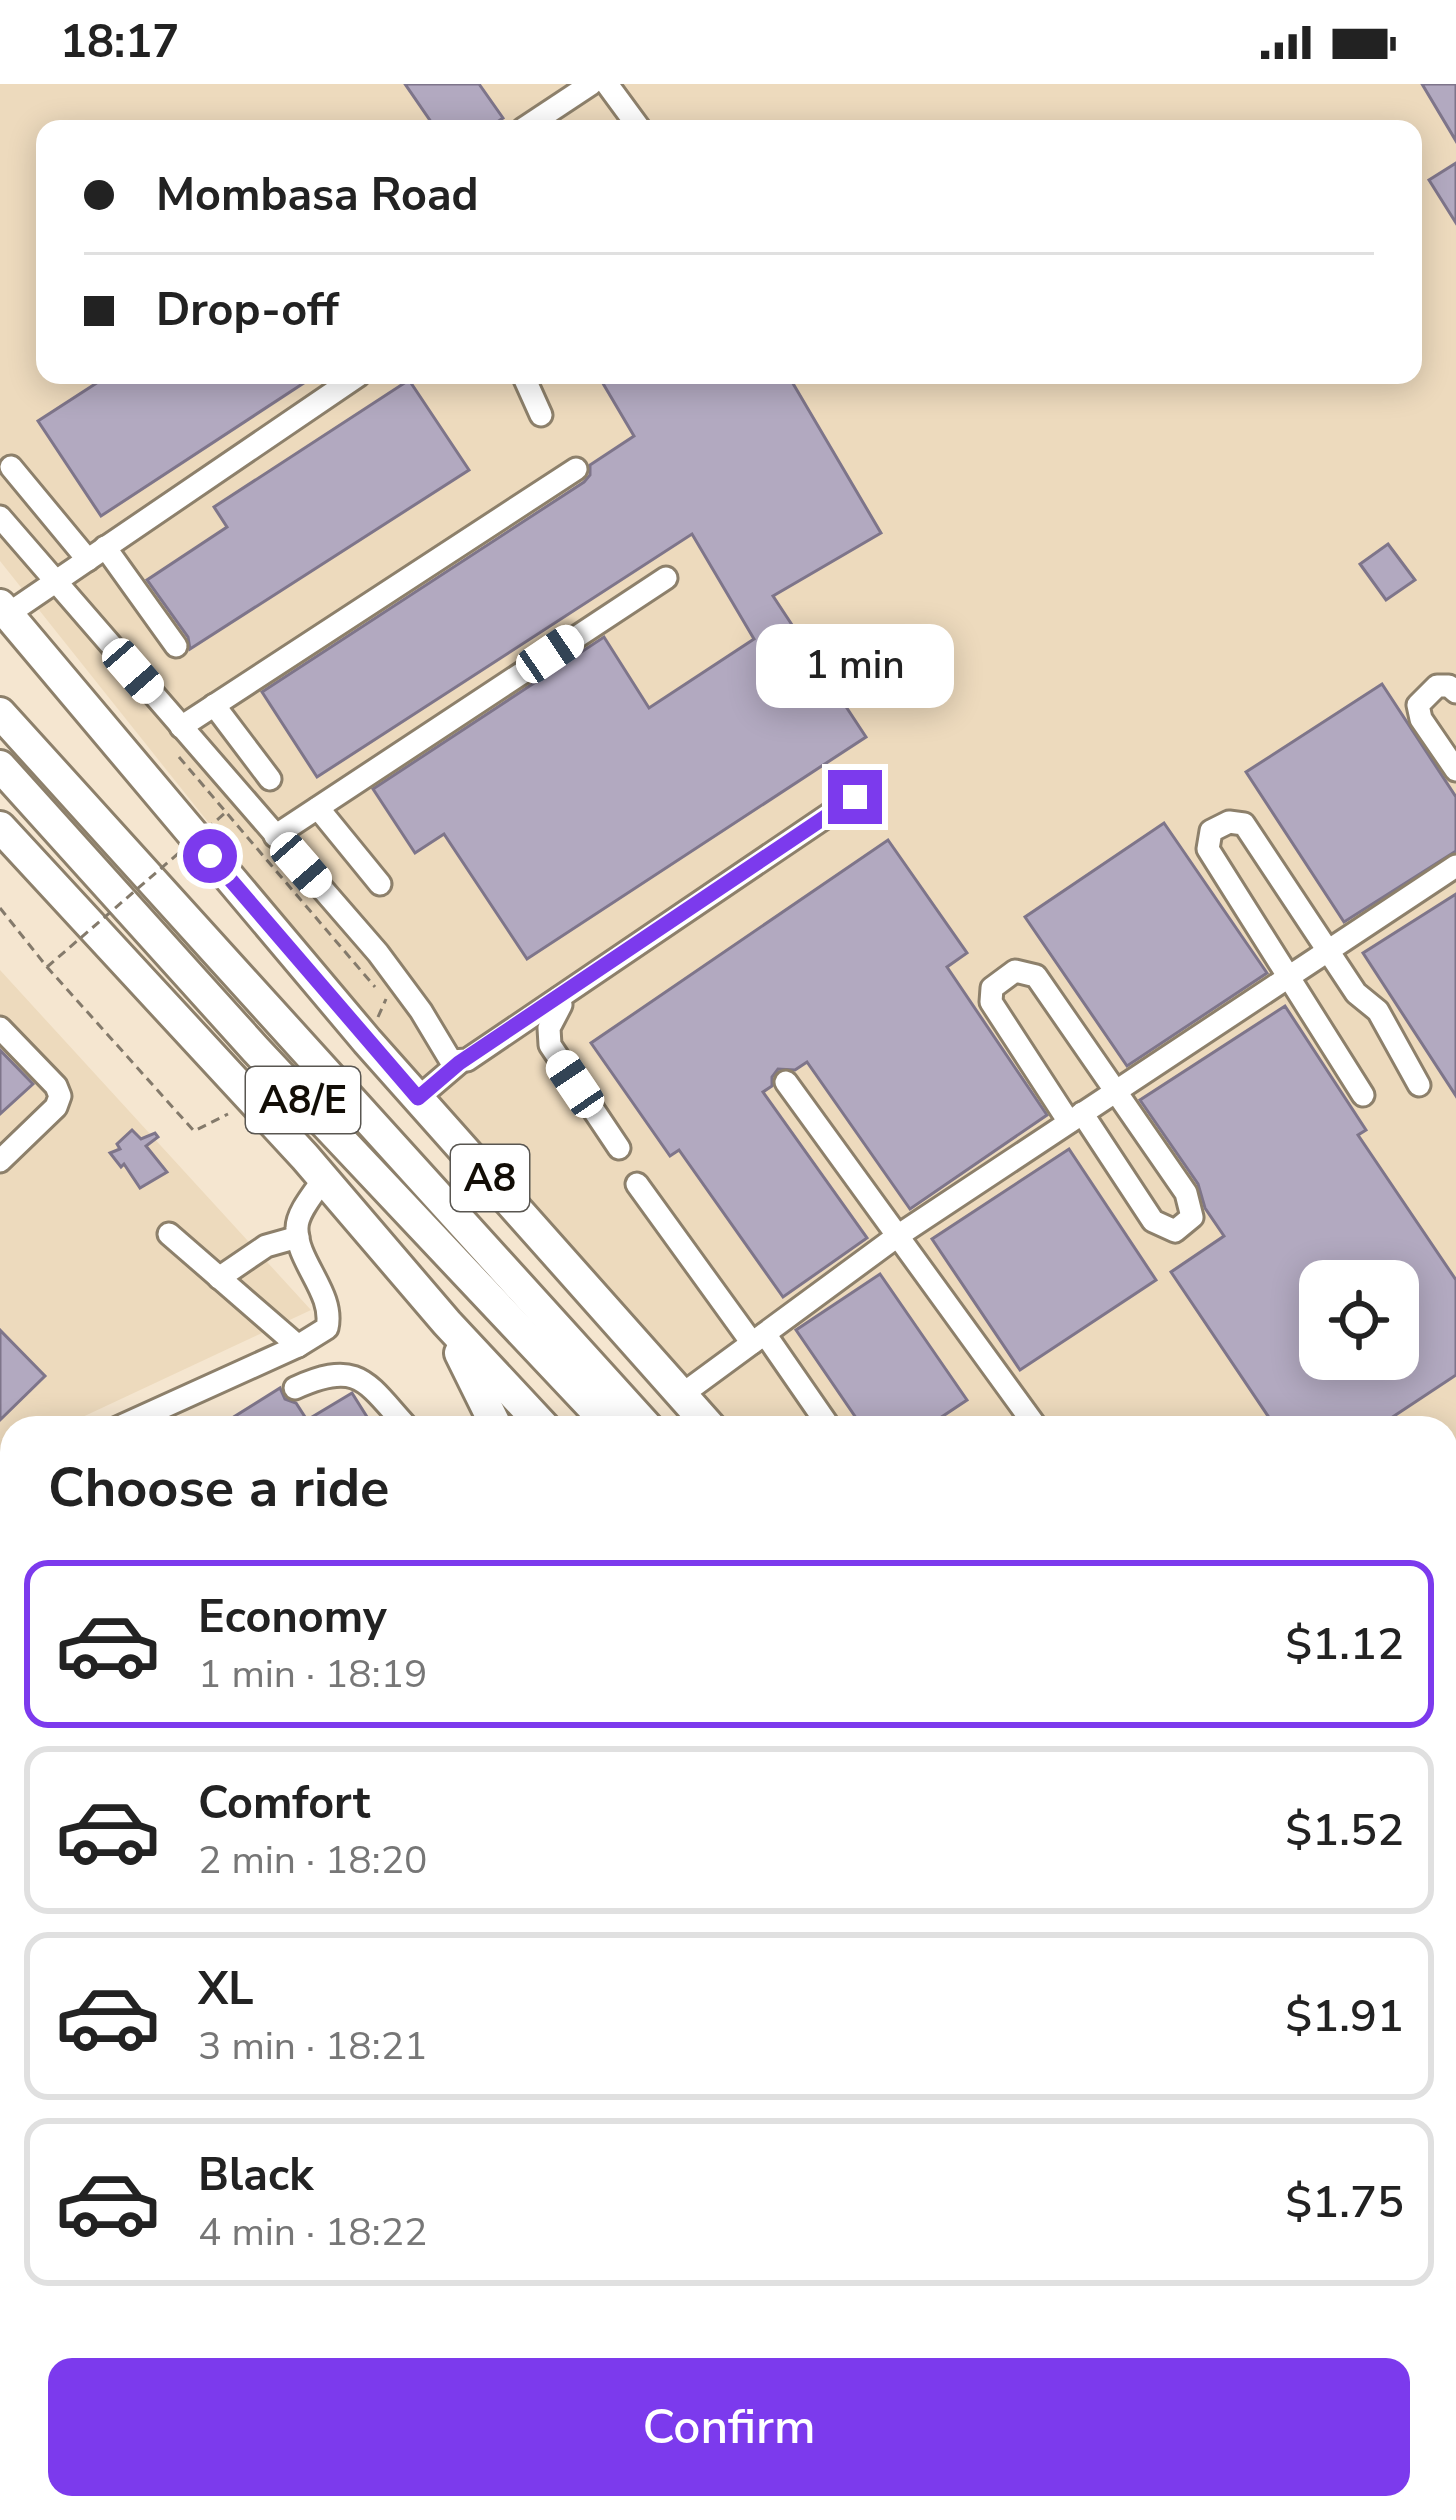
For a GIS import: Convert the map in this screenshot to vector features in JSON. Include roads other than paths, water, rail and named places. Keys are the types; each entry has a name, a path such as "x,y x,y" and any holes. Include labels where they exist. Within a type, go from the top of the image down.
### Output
{"highway":[{"name":"A8","path":"3,616 367,1041 699,1416"},
{"name":"A8/E","path":"0,713 637,1416"},
{"name":"A8/E","path":"0,766 256,1050 601,1416"},
{"path":"0,827 324,1178 447,1323 534,1416"},
{"path":"447,1323 486,1416"}],"lane":[{"path":"537,120 590,84"},
{"path":"607,84 633,120"},
{"path":"3,616 57,584 346,384"},
{"path":"528,384 542,415"},
{"path":"10,467 97,554 176,646"},
{"path":"175,735 576,469"},
{"path":"0,517 175,735 275,836 393,972 422,1011 445,1058 459,1063"},
{"path":"275,836 666,578"},
{"path":"1456,692 1449,686 1437,686 1418,705 1421,718 1456,770"},
{"path":"214,705 270,779"},
{"path":"418,1098 459,1063 855,797"},
{"path":"318,808 380,884"},
{"path":"1363,1095 1208,849 1211,831 1228,822 1244,824 1356,993 1378,1011 1420,1084"},
{"path":"680,1396 896,1237 1456,866"},
{"path":"1015,970 1036,976 1186,1193 1192,1217 1184,1227 1175,1232 1153,1221 1076,1118 991,1002 989,994 995,983 1015,970"},
{"path":"559,998 561,1005 549,1028 550,1046 619,1148"},
{"path":"0,1028 56,1086 60,1096 56,1106 0,1162"},
{"path":"786,1082 1028,1416"},
{"path":"143,1416 321,1335 329,1319 298,1237 299,1217 324,1178"},
{"path":"637,1184 820,1416"},
{"path":"170,1234 298,1346"},
{"path":"219,1278 266,1246 298,1237"},
{"path":"295,1388 326,1374 358,1378 396,1416"}]}
